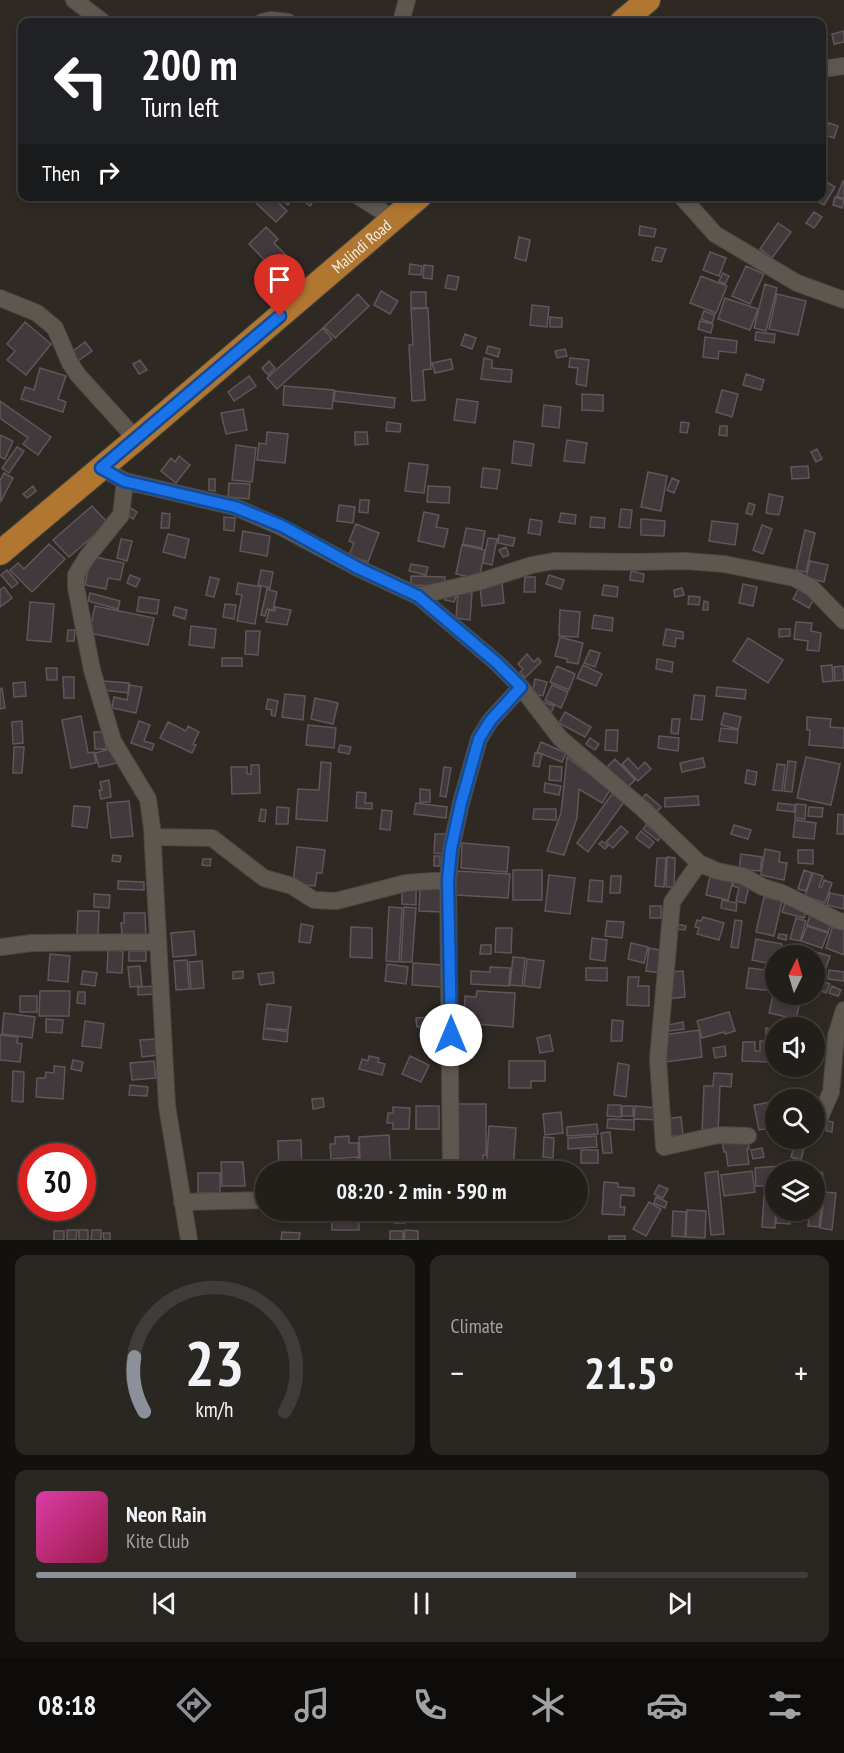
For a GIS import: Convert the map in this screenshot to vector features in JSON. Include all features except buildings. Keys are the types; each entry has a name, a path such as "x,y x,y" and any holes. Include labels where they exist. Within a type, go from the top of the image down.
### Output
{"highway":[{"path":"627,18 648,0"},
{"name":"Malindi Road","path":"0,552 414,201"}],"street":[{"path":"74,0 98,18"},
{"path":"402,18 407,0"},
{"path":"826,68 844,66"},
{"path":"366,201 394,219"},
{"path":"686,201 716,234 797,283 844,300"},
{"path":"0,298 37,313 55,328 70,363 78,375 136,439"},
{"path":"101,468 124,481 235,507 282,526 358,568 418,596 497,663 521,687 560,738 643,808 699,863 717,871 743,876 844,922"},
{"path":"124,481 121,515 87,557 76,575 76,587 92,670 113,741 148,799 153,837 167,1106 189,1240"},
{"path":"418,596 554,561 686,561 724,564 794,578 812,588 844,621"},
{"path":"451,1161 448,880 451,849 479,739 490,721 521,687"},
{"path":"153,837 212,838 264,878 292,886 314,900 336,902 406,883 448,880"},
{"path":"699,863 672,902 658,1059 664,1147 718,1135 748,1136"},
{"path":"2,947 32,943 158,942"},
{"path":"825,1106 831,1092 836,1036 844,1010"},
{"path":"182,1202 255,1200"}],"route":[{"path":"280,316 101,468 124,481 235,507 282,526 358,568 418,596 497,663 521,687 490,721 479,739 451,849 448,880 451,1035"}]}
